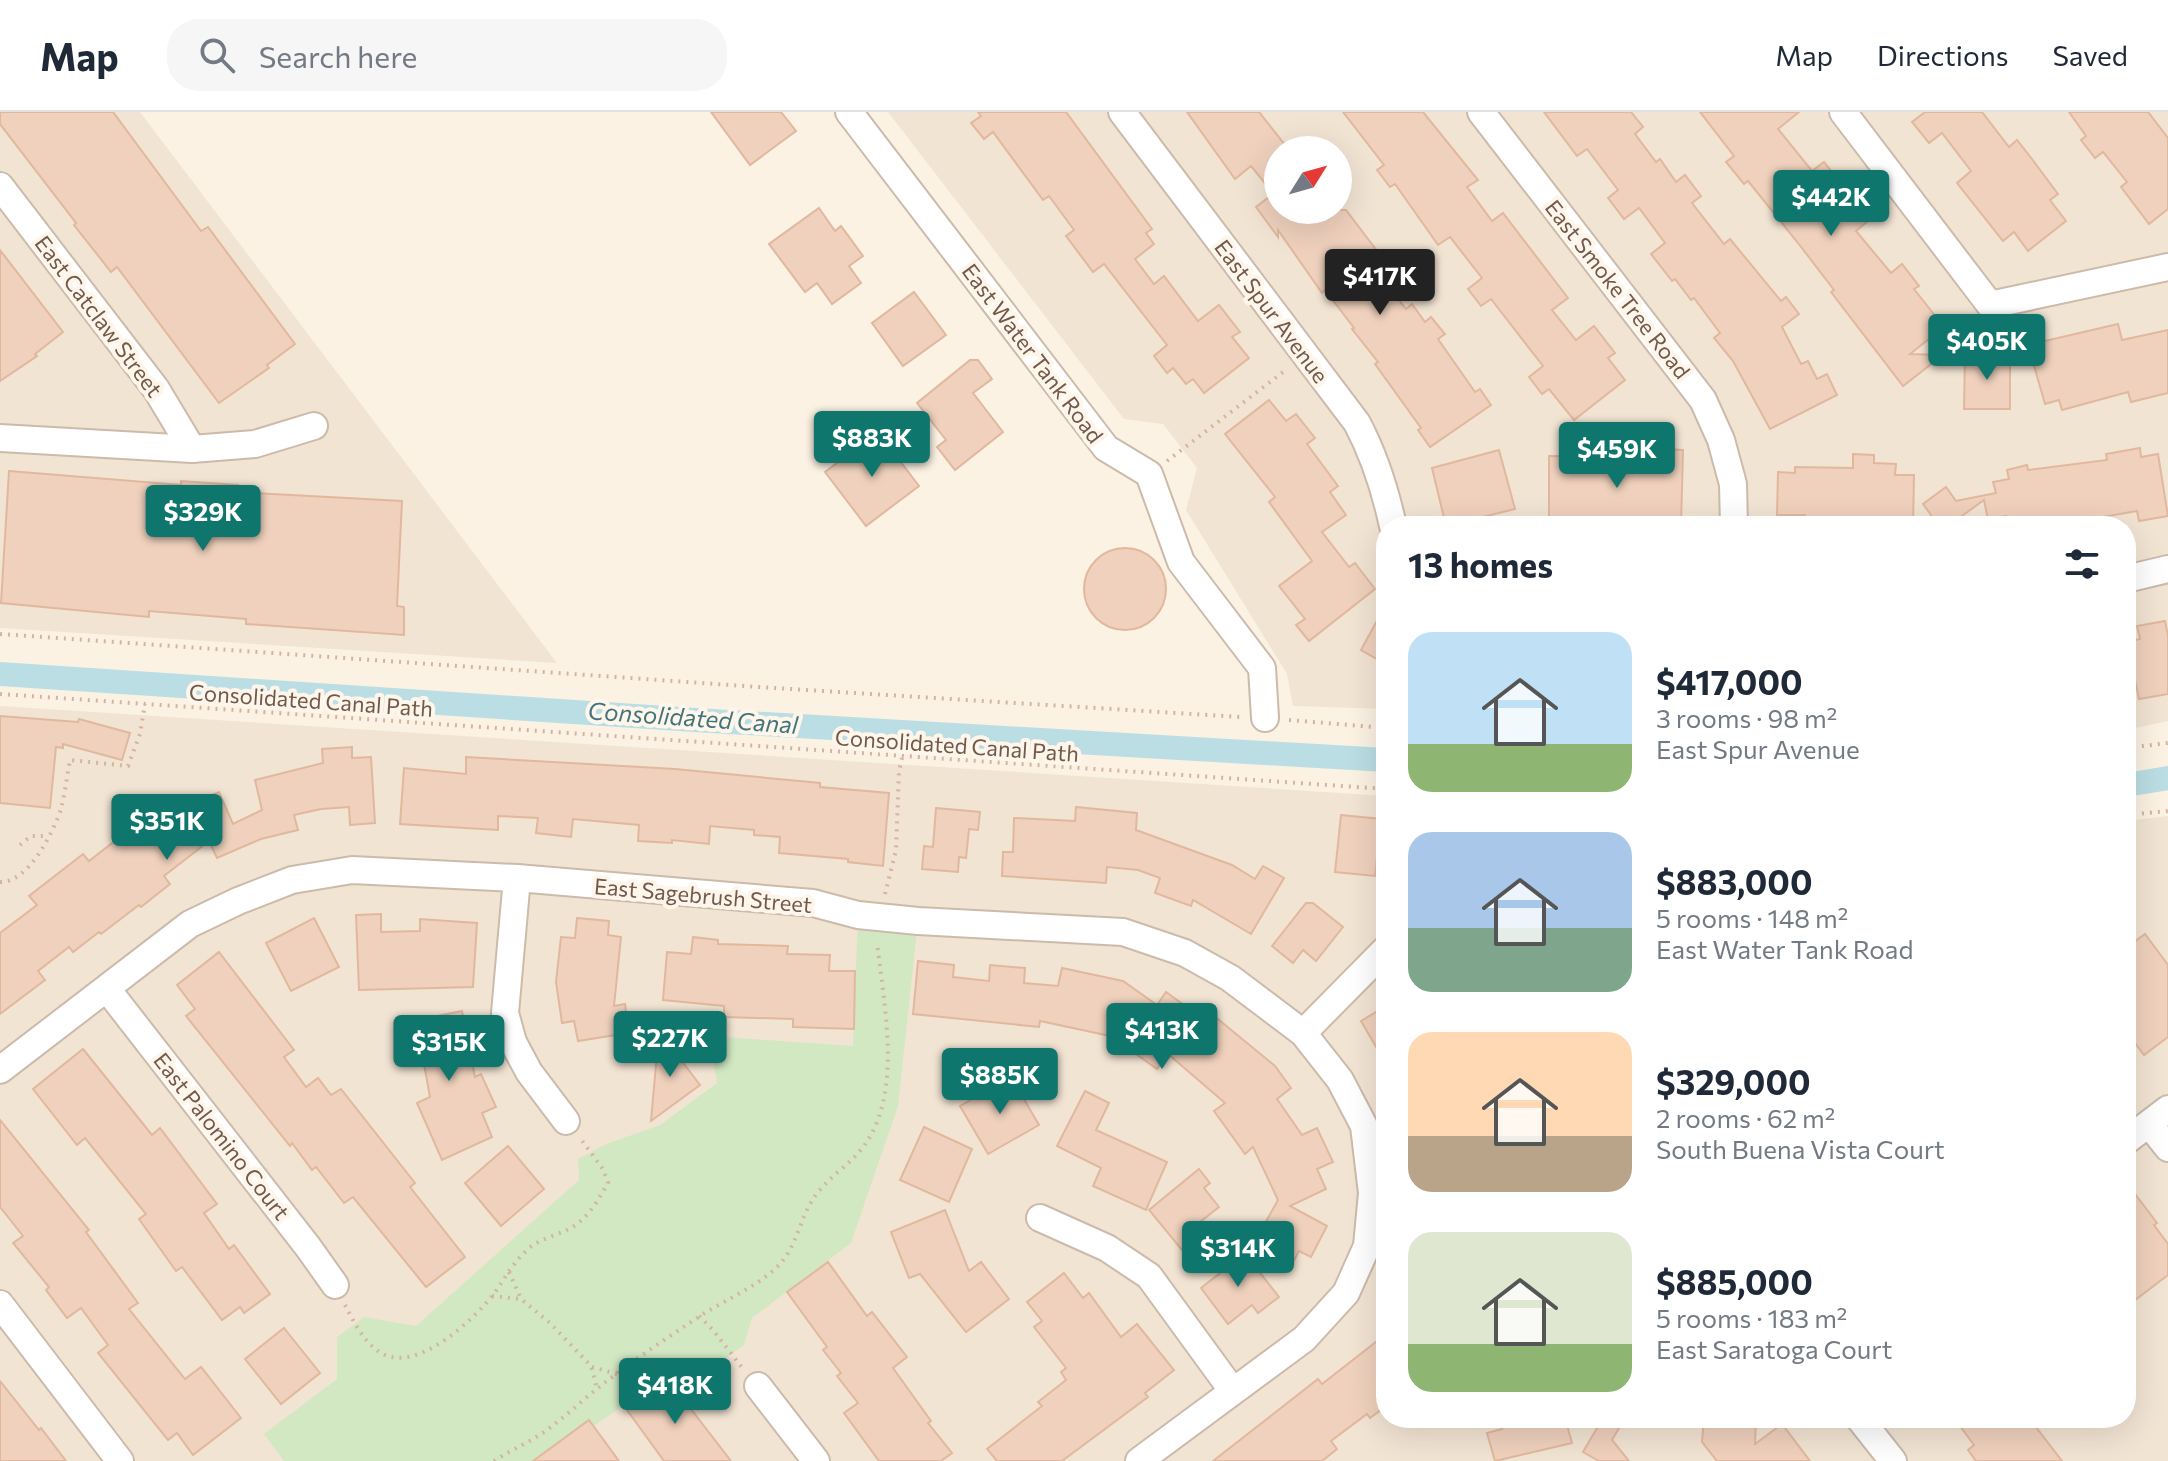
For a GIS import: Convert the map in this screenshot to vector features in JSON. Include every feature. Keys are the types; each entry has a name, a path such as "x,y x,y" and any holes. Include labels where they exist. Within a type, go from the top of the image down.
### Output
{"street":[{"name":"East Water Tank Road","path":"849,112 1106,448 1149,474"},
{"name":"East Spur Avenue","path":"1122,112 1357,423 1383,481 1391,516"},
{"name":"East Smoke Tree Road","path":"1481,112 1703,400 1721,440 1733,484 1734,516"},
{"path":"1843,112 1990,305 2168,267"},
{"name":"East Catclaw Street","path":"0,186 156,389 192,449"},
{"path":"0,438 192,449 255,444 314,426"},
{"path":"1149,474 1181,562 1262,668 1265,718"},
{"path":"2136,577 2168,569"},
{"name":"East Sagebrush Street","path":"0,1070 190,924 292,880 352,870 517,878 813,903 858,915 879,917 1123,932 1185,953 1230,978 1303,1033 1340,1080 1364,1126 1376,1179"},
{"path":"517,878 505,1013 513,1042 529,1072 566,1121"},
{"path":"1303,1033 1376,959"},
{"name":"East Palomino Court","path":"107,989 335,1285"},
{"path":"2136,1133 2159,1116 2168,1148"},
{"name":"East Sagebrush Street","path":"1139,1461 1304,1339 1346,1293 1367,1246 1376,1206"},
{"path":"1040,1218 1107,1248 1149,1276 1232,1390"},
{"path":"0,1304 120,1461"},
{"path":"758,1386 816,1461"},
{"path":"1867,1428 1893,1461"}],"path":[{"path":"1149,474 1305,356"},
{"path":"0,634 1376,727"},
{"name":"Consolidated Canal Path","path":"0,694 1376,788"},
{"path":"0,882 10,882 33,865 60,811 70,760 128,766 140,734 145,704"},
{"path":"2136,747 2168,743"},
{"path":"494,1461 569,1414 597,1388 699,1316 759,1281 791,1250 801,1221 819,1191 861,1153 878,1122 885,1090 885,994 877,943 879,917 896,850 902,758"},
{"path":"2136,814 2168,811"},
{"path":"20,845 31,836 47,836"},
{"path":"335,1285 357,1328 385,1356 406,1357 443,1343 492,1296 529,1247 571,1228 594,1208 608,1183 603,1169 566,1121"},
{"path":"508,1271 521,1299 550,1323 591,1366 597,1388"},
{"path":"492,1296 521,1299"},
{"path":"699,1316 758,1386"},
{"path":"591,1366 617,1374"}],"shaded area":[{"path":"0,112 140,112 557,663 0,628"},
{"path":"888,112 2168,112 2168,721 2136,728 2136,516 1376,516 1376,709 1293,706 1287,674 1186,510 1197,468 1163,424 1124,419"},
{"path":"0,706 1376,795 1376,1428 2136,1428 2136,820 2168,816 2168,1461 0,1461"}],"green space":[{"path":"858,915 918,921 898,1106 851,1243 752,1318 744,1345 717,1365 694,1358 542,1461 284,1461 264,1434 337,1379 337,1337 364,1317 416,1326 579,1180 578,1159 604,1145 660,1125 717,1083 709,1036 853,1046"}],"building":[{"path":"0,112 113,112 201,231 208,227 295,344 267,365 269,368 219,403 117,267 111,272 74,225 76,223 0,124"},
{"path":"711,112 781,112 796,131 750,165"},
{"path":"978,112 1066,112 1152,229 1146,233 1154,244 1135,259 1154,284 1164,276 1198,321 1219,305 1240,332 1232,337 1249,358 1204,393 1193,379 1186,384 1173,368 1167,373 1154,356 1167,345 1104,264 1093,272 1066,236 1074,230 1049,196 1043,200 993,132 984,139 971,123 981,116"},
{"path":"1187,112 1259,112 1278,136 1264,136 1264,182 1251,166 1235,179"},
{"path":"1343,112 1423,112 1478,180 1467,187 1492,221 1503,213 1568,298 1552,310 1576,340 1594,326 1615,353 1608,358 1625,380 1574,420 1549,389 1542,394 1529,377 1543,366 1491,299 1481,306 1468,289 1482,278 1450,237 1438,245 1395,184 1390,187 1377,170 1384,165"},
{"path":"1544,112 1631,112 1643,127 1635,134 1656,162 1660,159 1676,182 1685,175 1701,196 1692,203 1724,244 1730,239 1781,301 1786,297 1799,314 1782,327 1801,364 1808,361 1817,379 1827,374 1837,395 1770,429 1733,361 1714,338 1720,333 1694,298 1691,300 1675,279 1672,281 1651,254 1665,243 1639,208 1624,219 1608,198 1618,190 1587,149 1577,156"},
{"path":"1700,112 1799,112 1778,129 1812,171 1824,162 1869,220 1856,231 1891,273 1902,264 1919,286 1914,289 1944,327 1910,354 1943,355 1903,386 1831,292 1834,290 1798,243 1748,181 1744,184 1726,162 1734,156"},
{"path":"1925,112 1982,112 2009,147 2017,140 2032,159 2058,194 2050,200 2066,221 2028,251 2014,232 2003,241 1957,183 1971,171 1942,133 1929,143 1912,122"},
{"path":"2069,112 2148,112 2168,138 2168,209 2149,224 2121,187 2127,182 2103,152 2095,158 2081,140 2086,136"},
{"path":"1264,201 1264,218 1256,207"},
{"path":"819,208 835,231 841,226 863,256 849,266 861,283 832,304 817,283 805,292 769,244"},
{"path":"1352,218 1393,272 1383,280 1406,309 1412,304 1425,322 1431,317 1445,334 1438,339 1475,392 1480,389 1491,405 1430,447 1418,430 1421,428 1375,364 1378,362 1354,328 1325,290 1322,293 1278,230 1278,237 1268,224 1352,224"},
{"path":"0,250 63,332 35,354 37,356 0,381"},
{"path":"914,292 946,335 903,366 872,323"},
{"path":"2118,324 2122,340 2168,330 2168,393 2131,402 2128,392 2062,410 2059,400 2045,404 2028,345"},
{"path":"1965,355 2010,356 2010,409 1964,409"},
{"path":"970,360 978,360 992,379 973,393 1003,432 955,470 937,447 946,440 917,403"},
{"path":"1269,400 1286,421 1296,414 1315,438 1307,444 1338,486 1330,492 1346,515 1322,532 1349,567 1355,563 1375,589 1309,641 1296,625 1305,619 1279,586 1312,561 1269,502 1275,497 1225,434"},
{"path":"878,432 919,486 866,526 825,472"},
{"path":"2140,448 2141,457 2158,454 2168,516 2139,521 2137,511 2109,516 1987,516 1984,500 1962,516 1932,516 1923,504 1946,487 1956,501 1996,493 1993,482 2009,479 2007,470 2027,465 2028,470 2107,460 2106,454"},
{"path":"1663,449 1683,450 1681,516 1549,516 1549,456 1663,457"},
{"path":"1499,450 1515,509 1487,516 1444,516 1432,468"},
{"path":"1853,454 1874,455 1874,463 1896,464 1895,475 1914,475 1913,516 1777,515 1778,472 1795,473 1795,467 1853,468"},
{"path":"9,471 181,485 181,481 238,485 238,492 402,501 397,606 404,607 404,635 246,624 246,619 149,611 149,617 1,603"},
{"path":"1125,548 1141,552 1154,560 1162,573 1166,589 1162,605 1154,618 1141,626 1125,630 1109,626 1096,618 1088,605 1084,589 1088,573 1096,560 1109,552"},
{"path":"2165,621 2168,694 2139,699 2136,640 2140,639 2137,626"},
{"path":"1376,622 1376,658 1361,650"},
{"path":"0,716 78,722 79,719 130,733 122,760 63,744 63,748 56,747 50,808 0,803"},
{"path":"352,747 352,758 371,757 375,823 350,825 349,807 321,809 294,815 298,830 261,839 217,858 209,841 164,876 170,884 141,907 139,905 73,952 69,947 38,971 45,980 0,1014 0,933 37,905 29,896 83,854 89,861 153,811 158,818 219,792 233,824 262,810 255,780 323,763 322,749"},
{"path":"466,757 675,769 889,793 883,866 848,862 848,859 779,853 780,837 754,835 754,830 710,826 709,844 672,840 672,843 638,841 639,825 573,819 571,837 536,833 538,818 498,816 498,830 400,824 404,768 466,774"},
{"path":"1076,807 1137,813 1136,830 1232,865 1255,879 1263,866 1284,878 1251,934 1193,900 1191,906 1155,893 1160,878 1138,870 1107,867 1106,883 1002,876 1003,852 1013,852 1014,818 1075,821"},
{"path":"936,808 980,812 978,830 969,829 966,858 959,857 958,872 922,869 924,846 933,847"},
{"path":"1341,815 1376,818 1375,876 1335,872"},
{"path":"1306,903 1313,903 1343,927 1316,961 1303,950 1293,963 1272,946"},
{"path":"381,914 381,932 420,931 420,919 477,923 473,987 359,990 356,915"},
{"path":"314,918 339,967 291,991 266,943"},
{"path":"577,918 609,921 608,935 621,937 614,1006 625,1004 629,1033 578,1041 574,1021 562,1023 556,982 561,937 575,938"},
{"path":"2145,934 2168,965 2168,1037 2144,1055 2136,1044 2136,941"},
{"path":"693,937 718,940 718,944 788,946 787,954 830,955 829,971 855,971 854,1029 793,1027 793,1019 724,1017 724,1006 663,1000 667,952 691,954"},
{"path":"219,952 294,1050 284,1057 306,1087 318,1078 331,1095 341,1089 415,1183 410,1187 465,1257 426,1287 353,1197 344,1203 316,1167 312,1170 292,1143 290,1146 186,1016 195,1009 177,985"},
{"path":"918,961 954,965 953,977 989,981 990,965 1025,968 1024,983 1058,986 1062,968 1123,981 1157,1005 1166,992 1207,1022 1213,1015 1275,1066 1291,1088 1277,1099 1302,1135 1317,1128 1333,1162 1317,1169 1326,1189 1290,1206 1327,1226 1311,1257 1299,1251 1290,1268 1251,1248 1278,1200 1253,1147 1245,1154 1214,1111 1225,1103 1168,1054 1157,1069 1132,1051 1138,1042 1040,1021 1039,1027 913,1014"},
{"path":"462,1011 475,1077 481,1074 496,1107 482,1113 492,1137 442,1160 417,1103 430,1097 424,1064 414,1066 410,1044 402,1045 398,1024"},
{"path":"1376,1012 1376,1047 1361,1021"},
{"path":"659,1031 700,1085 651,1121"},
{"path":"83,1049 152,1135 160,1128 217,1204 204,1213 229,1249 234,1245 270,1294 244,1313 240,1307 222,1320 182,1267 176,1271 139,1219 146,1214 85,1138 77,1145 33,1089"},
{"path":"1011,1077 1039,1125 988,1154 960,1106"},
{"path":"1085,1091 1109,1103 1096,1130 1167,1162 1146,1210 1093,1186 1101,1168 1057,1146"},
{"path":"0,1120 89,1230 86,1232 138,1303 129,1309 185,1379 201,1367 241,1418 193,1455 177,1433 168,1440 98,1353 108,1345 81,1308 67,1318 46,1290 49,1287 13,1243 23,1236 0,1207"},
{"path":"924,1127 972,1149 949,1202 900,1180"},
{"path":"508,1146 544,1189 501,1226 465,1183"},
{"path":"1199,1169 1210,1183 1204,1188 1219,1207 1195,1226 1202,1234 1182,1250 1149,1210"},
{"path":"2136,1195 2168,1244 2168,1275 2136,1299"},
{"path":"945,1210 969,1271 981,1262 1009,1299 966,1332 920,1274 909,1278 891,1232"},
{"path":"1228,1255 1240,1270 1247,1256 1279,1297 1258,1313 1252,1305 1228,1324 1201,1288 1220,1273 1214,1266"},
{"path":"828,1262 867,1316 872,1312 907,1357 893,1368 931,1421 928,1423 952,1453 941,1461 879,1461 844,1413 858,1403 837,1376 841,1373 823,1350 827,1347 787,1292"},
{"path":"1064,1273 1083,1298 1089,1293 1121,1337 1137,1324 1174,1370 1145,1393 1148,1397 1062,1461 997,1461 987,1449 1042,1406 1038,1402 1066,1380 1061,1372 1066,1368 1034,1327 1042,1321 1027,1302"},
{"path":"284,1328 320,1373 281,1404 245,1359"},
{"path":"1376,1342 1376,1414 1370,1418 1367,1414 1331,1441 1337,1449 1322,1461 1213,1461 1318,1379 1322,1384"},
{"path":"673,1377 695,1407 691,1409 731,1461 664,1461 627,1410"},
{"path":"0,1381 39,1430 41,1428 66,1461 0,1461"},
{"path":"589,1420 619,1461 533,1461"},
{"path":"1568,1428 1572,1443 1495,1461 1487,1433 1502,1429"},
{"path":"1597,1428 1619,1428 1612,1440 1629,1461 1599,1461 1583,1452"},
{"path":"1703,1428 1756,1428 1755,1444 1777,1428 1785,1428 1810,1461 1717,1461 1702,1442"},
{"path":"1961,1428 2037,1428 2062,1461 1976,1461 1968,1450 1974,1445"}],"waterway":[{"name":"Consolidated Canal","path":"0,674 695,720 1376,759"},
{"name":"Consolidated Canal","path":"2136,783 2168,778"}]}
